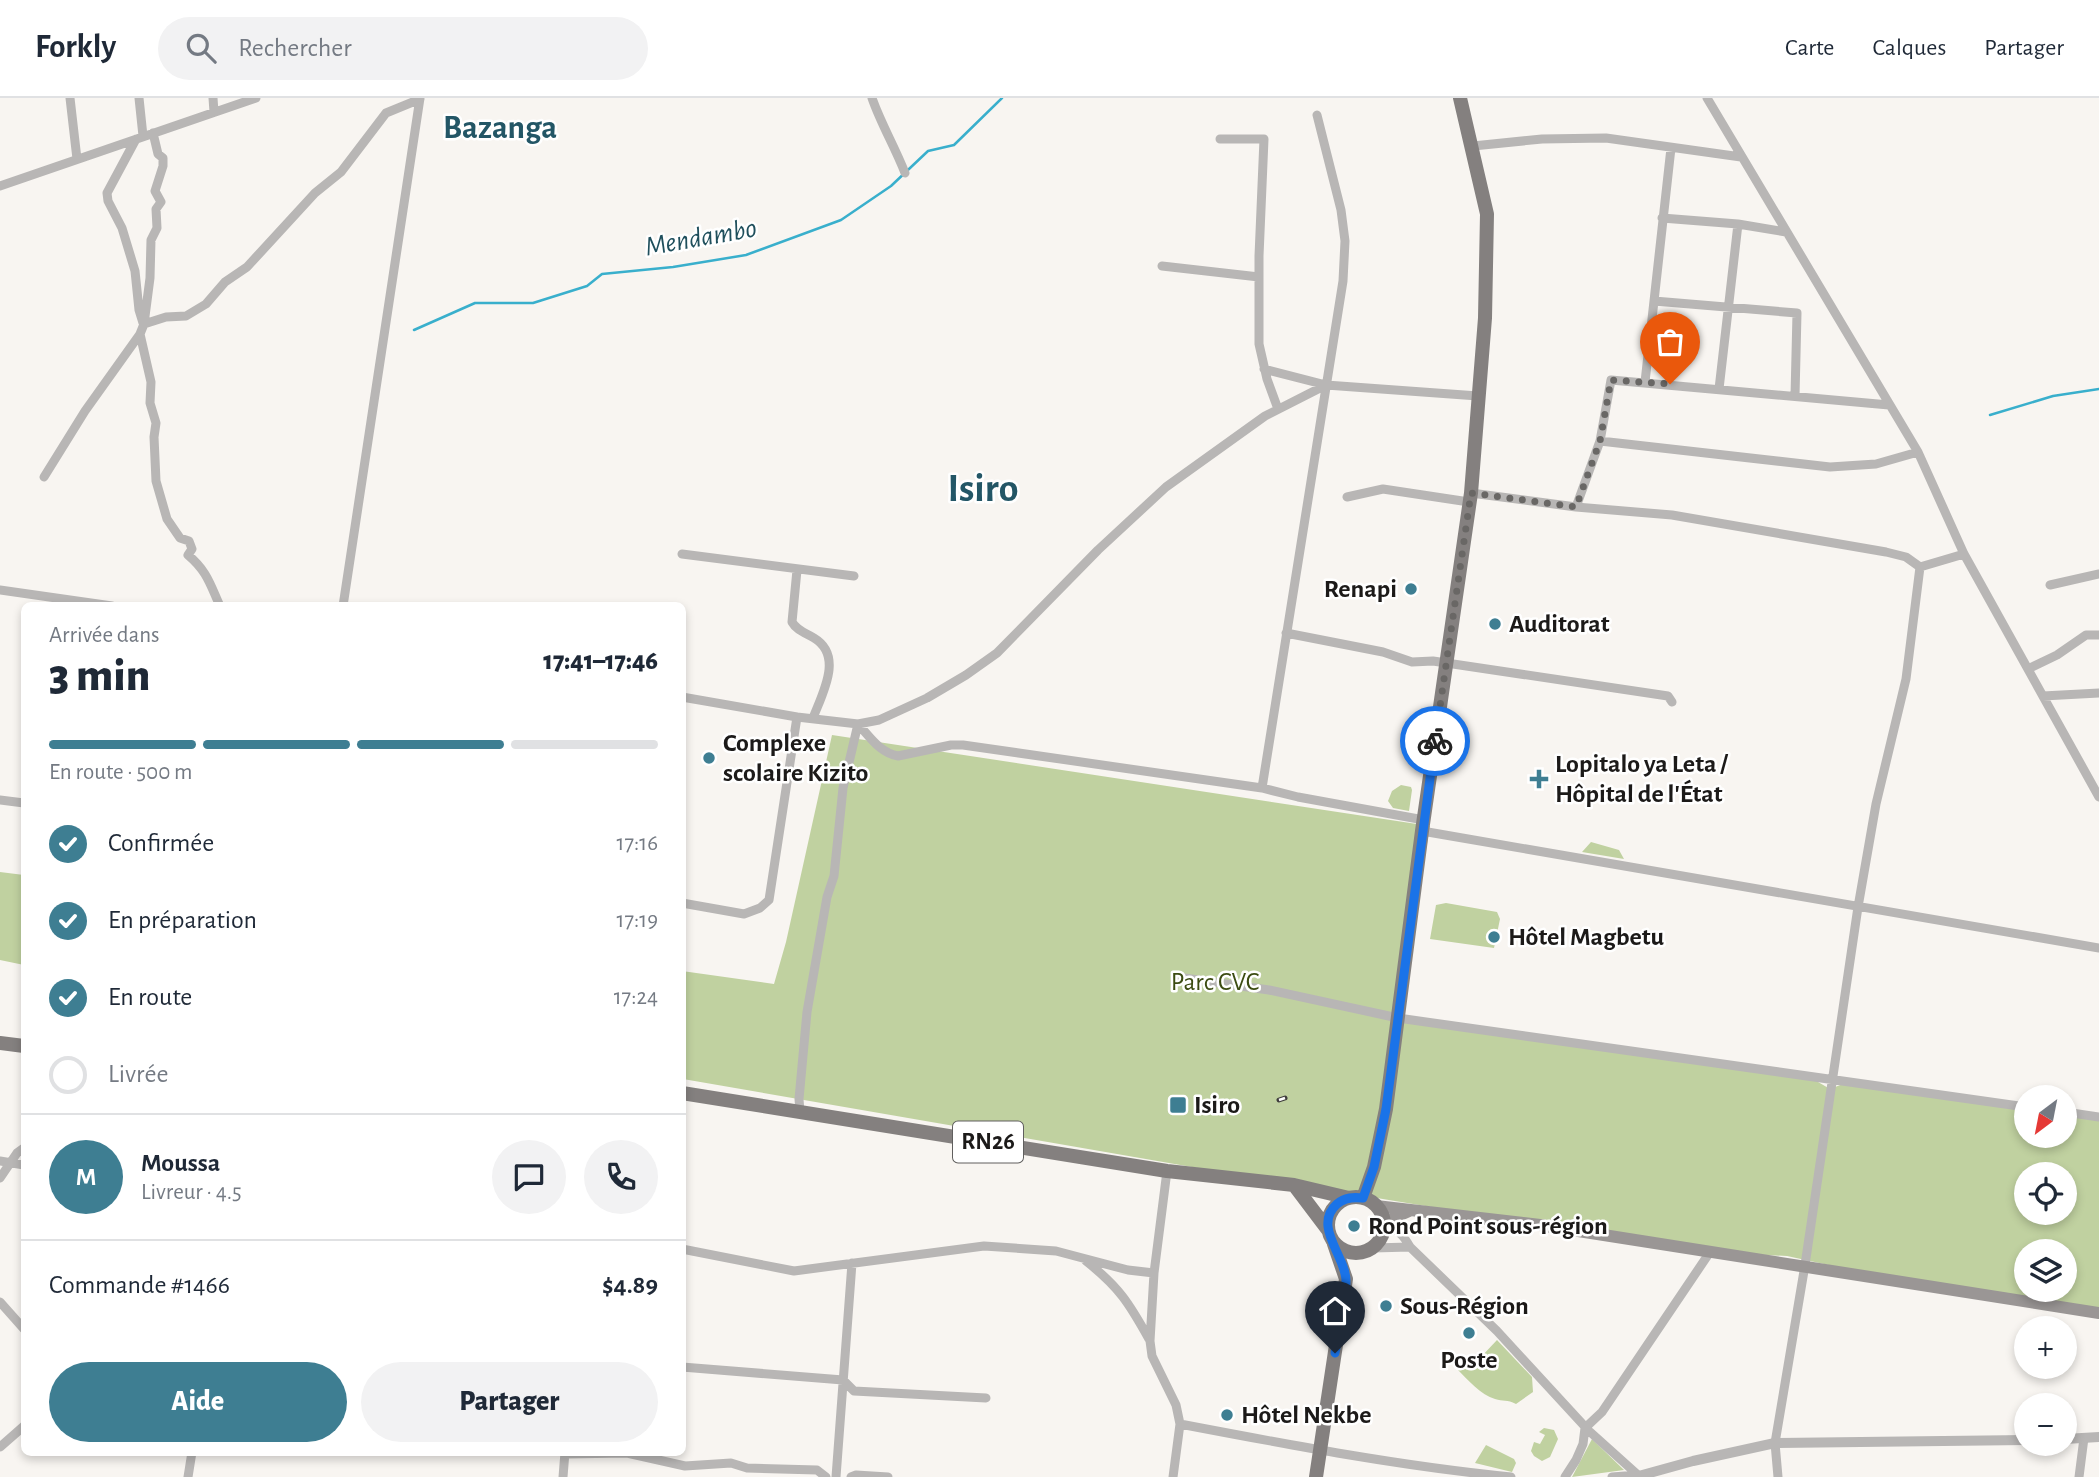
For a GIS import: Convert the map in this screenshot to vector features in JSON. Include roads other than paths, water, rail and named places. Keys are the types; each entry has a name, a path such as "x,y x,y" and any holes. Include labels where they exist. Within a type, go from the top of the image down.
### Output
{"main road":[{"path":"1363,1200 1374,1167 1386,1109 1470,497 1485,318 1487,214 1460,98"},
{"path":"0,1043 21,1046"},
{"name":"RN26","path":"686,1094 1167,1171 1294,1185 1363,1200"},
{"path":"1294,1185 1331,1237 1346,1252 1353,1254 1370,1250"},
{"path":"1346,1279 1382,1237 1384,1224 1363,1200"},
{"path":"1316,1477 1346,1279 1331,1237 1329,1216 1337,1204 1363,1200 1411,1210 1540,1225 2099,1313"},
{"path":"1384,1224 1411,1210"}],"street":[{"path":"70,98 77,159"},
{"path":"139,98 139,137 107,193 108,201 122,228 135,271 151,382 150,403 156,422 156,481 160,500 167,519 180,538 189,541 192,549 188,555 208,576 218,602"},
{"path":"213,98 214,112"},
{"path":"0,186 256,98"},
{"path":"142,329 166,317 186,316 206,304 225,282 247,267 315,193 341,172 386,113 420,98"},
{"path":"344,602 420,98"},
{"path":"872,98 881,125 892,140 905,173"},
{"path":"1707,98 1917,452 1965,554 2099,797"},
{"path":"1262,788 1343,281 1345,241 1341,210 1317,115"},
{"path":"44,477 85,411 142,329 150,278 151,240 157,228 156,209 161,202 155,191 163,158 158,154 153,133"},
{"path":"1473,146 1542,139 1606,138 1741,157"},
{"path":"1220,139 1264,139 1259,344 1264,369 1278,409"},
{"path":"1645,382 1671,148"},
{"path":"1662,218 1738,224 1786,232"},
{"path":"1719,389 1738,224"},
{"path":"1162,266 1259,277"},
{"path":"1654,301 1797,313 1795,397"},
{"path":"1264,369 1326,384 1478,396"},
{"path":"1576,507 1600,441 1611,380 1889,405"},
{"path":"686,698 797,717 858,724 879,720 907,709 987,661 1022,629 1098,550 1166,487 1219,447 1278,409 1326,384"},
{"path":"1600,441 1830,467 1876,464 1917,452"},
{"path":"1347,497 1383,489 1672,515 1906,557 1920,567"},
{"path":"682,554 854,576"},
{"path":"1920,567 1965,554"},
{"path":"1778,1477 1775,1443 1805,1265 1858,907 1876,804 1906,679 1920,567"},
{"path":"797,570 794,626 823,645 830,662 829,674 813,719"},
{"path":"2050,585 2099,574"},
{"path":"0,590 77,602"},
{"path":"1286,633 1383,652 1412,662 1446,663 1668,696 1672,702"},
{"path":"2028,669 2057,655 2086,635 2099,635"},
{"path":"2043,696 2099,693"},
{"path":"686,904 744,914 760,908 769,900 797,717"},
{"path":"858,724 879,748 890,755 898,756 951,745 963,746 1262,788 1423,825 1858,907 2099,948"},
{"path":"800,1112 807,1012 827,897 834,876 843,788 858,724"},
{"path":"0,800 21,803"},
{"path":"1177,976 1269,989 1398,1018 2014,1105"},
{"path":"2077,1114 2099,1117"},
{"path":"0,1178 21,1150"},
{"path":"0,1161 21,1165"},
{"path":"1167,1171 1154,1273 1150,1341 1153,1356 1176,1405 1180,1424 1173,1477"},
{"path":"1384,1224 1400,1233 1410,1247 1497,1331 1586,1428 1637,1476"},
{"path":"686,1250 794,1271 984,1246 1056,1251 1128,1270 1154,1273"},
{"path":"1370,1250 1410,1247"},
{"path":"1565,1477 1583,1444 1586,1428 1602,1412 1710,1252"},
{"path":"1084,1260 1112,1281 1132,1308 1150,1341"},
{"path":"836,1477 852,1263"},
{"path":"0,1303 21,1326"},
{"path":"686,1367 843,1380 854,1391 986,1398"},
{"path":"1180,1424 1320,1451 1483,1476 1511,1477"},
{"path":"0,1447 21,1429"},
{"path":"2077,1438 2099,1437"},
{"path":"2079,1477 2084,1438"},
{"path":"1612,1477 1637,1476 1775,1443 2014,1440"},
{"path":"188,1477 191,1456"},
{"path":"563,1477 565,1456"},
{"path":"640,1456 685,1466 731,1463 747,1468 817,1470 826,1477"},
{"path":"851,1477 888,1477"}],"waterway":[{"name":"Mendambo","path":"414,330 475,303 533,303 587,286 602,274 673,267 746,255 841,220 891,186 928,151 954,145 1002,98"},
{"path":"1990,415 2053,396 2099,389"}],"railway":[{"path":"1279,1100 1285,1098"}],"place":[{"name":"Renapi","path":"1411,589"},
{"name":"Auditorat","path":"1495,624"},
{"name":"Complexe scolaire Kizito","path":"709,758"},
{"name":"Lopitalo ya Leta / Hôpital de l'État","path":"1539,779"},
{"name":"Hôtel Magbetu","path":"1494,937"},
{"name":"Isiro","path":"1178,1105"},
{"name":"Rond Point sous-région","path":"1354,1226"},
{"name":"Sous-Région","path":"1386,1306"},
{"name":"Poste","path":"1469,1333"},
{"name":"Hôtel Nekbe","path":"1227,1415"}],"district":[{"name":"Bazanga","path":"500,128"},
{"name":"Isiro","path":"983,489"}],"park label":[{"name":"Parc CVC","path":"1215,982"}]}
